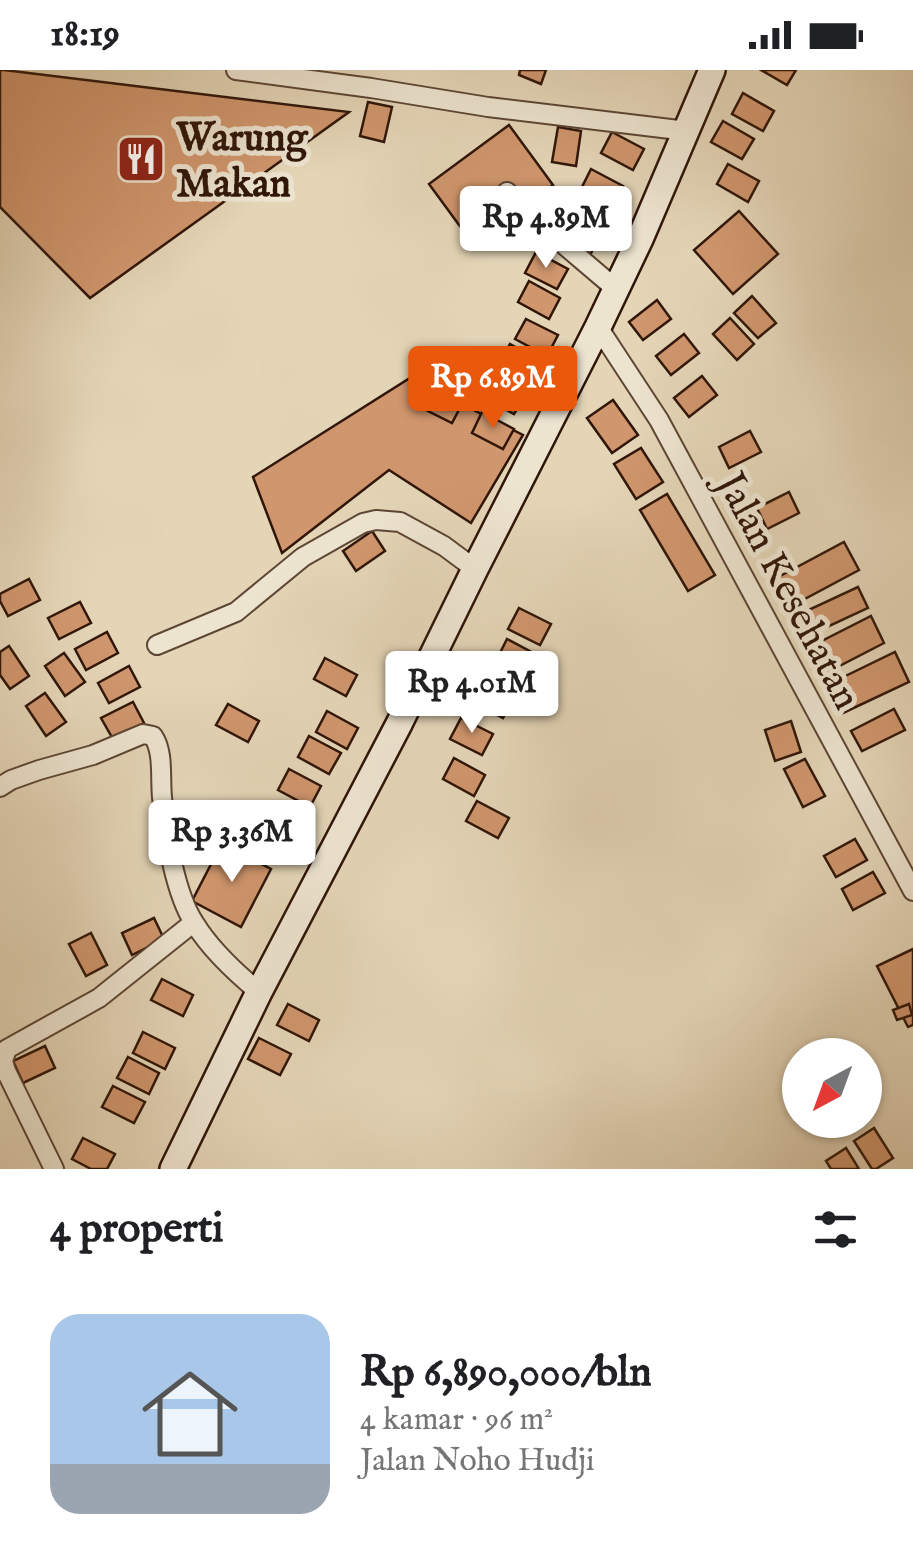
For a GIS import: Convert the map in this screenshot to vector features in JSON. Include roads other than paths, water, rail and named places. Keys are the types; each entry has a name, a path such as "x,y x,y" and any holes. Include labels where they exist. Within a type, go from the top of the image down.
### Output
{"main road":[{"path":"173,1169 598,327 712,70"}],"street":[{"path":"236,70 488,108 687,131"},
{"path":"507,192 524,213 616,289"},
{"name":"Jalan Kesehatan","path":"598,327 659,420 913,891"},
{"path":"157,645 236,612 303,557 364,522 400,522 444,546 475,569"},
{"path":"0,787 143,734 153,736 158,744 172,862 193,923 259,992"},
{"path":"54,1169 6,1071 3,1061 7,1050 98,998 193,923"}],"place":[{"name":"Warung Makan","path":"141,159"}]}
